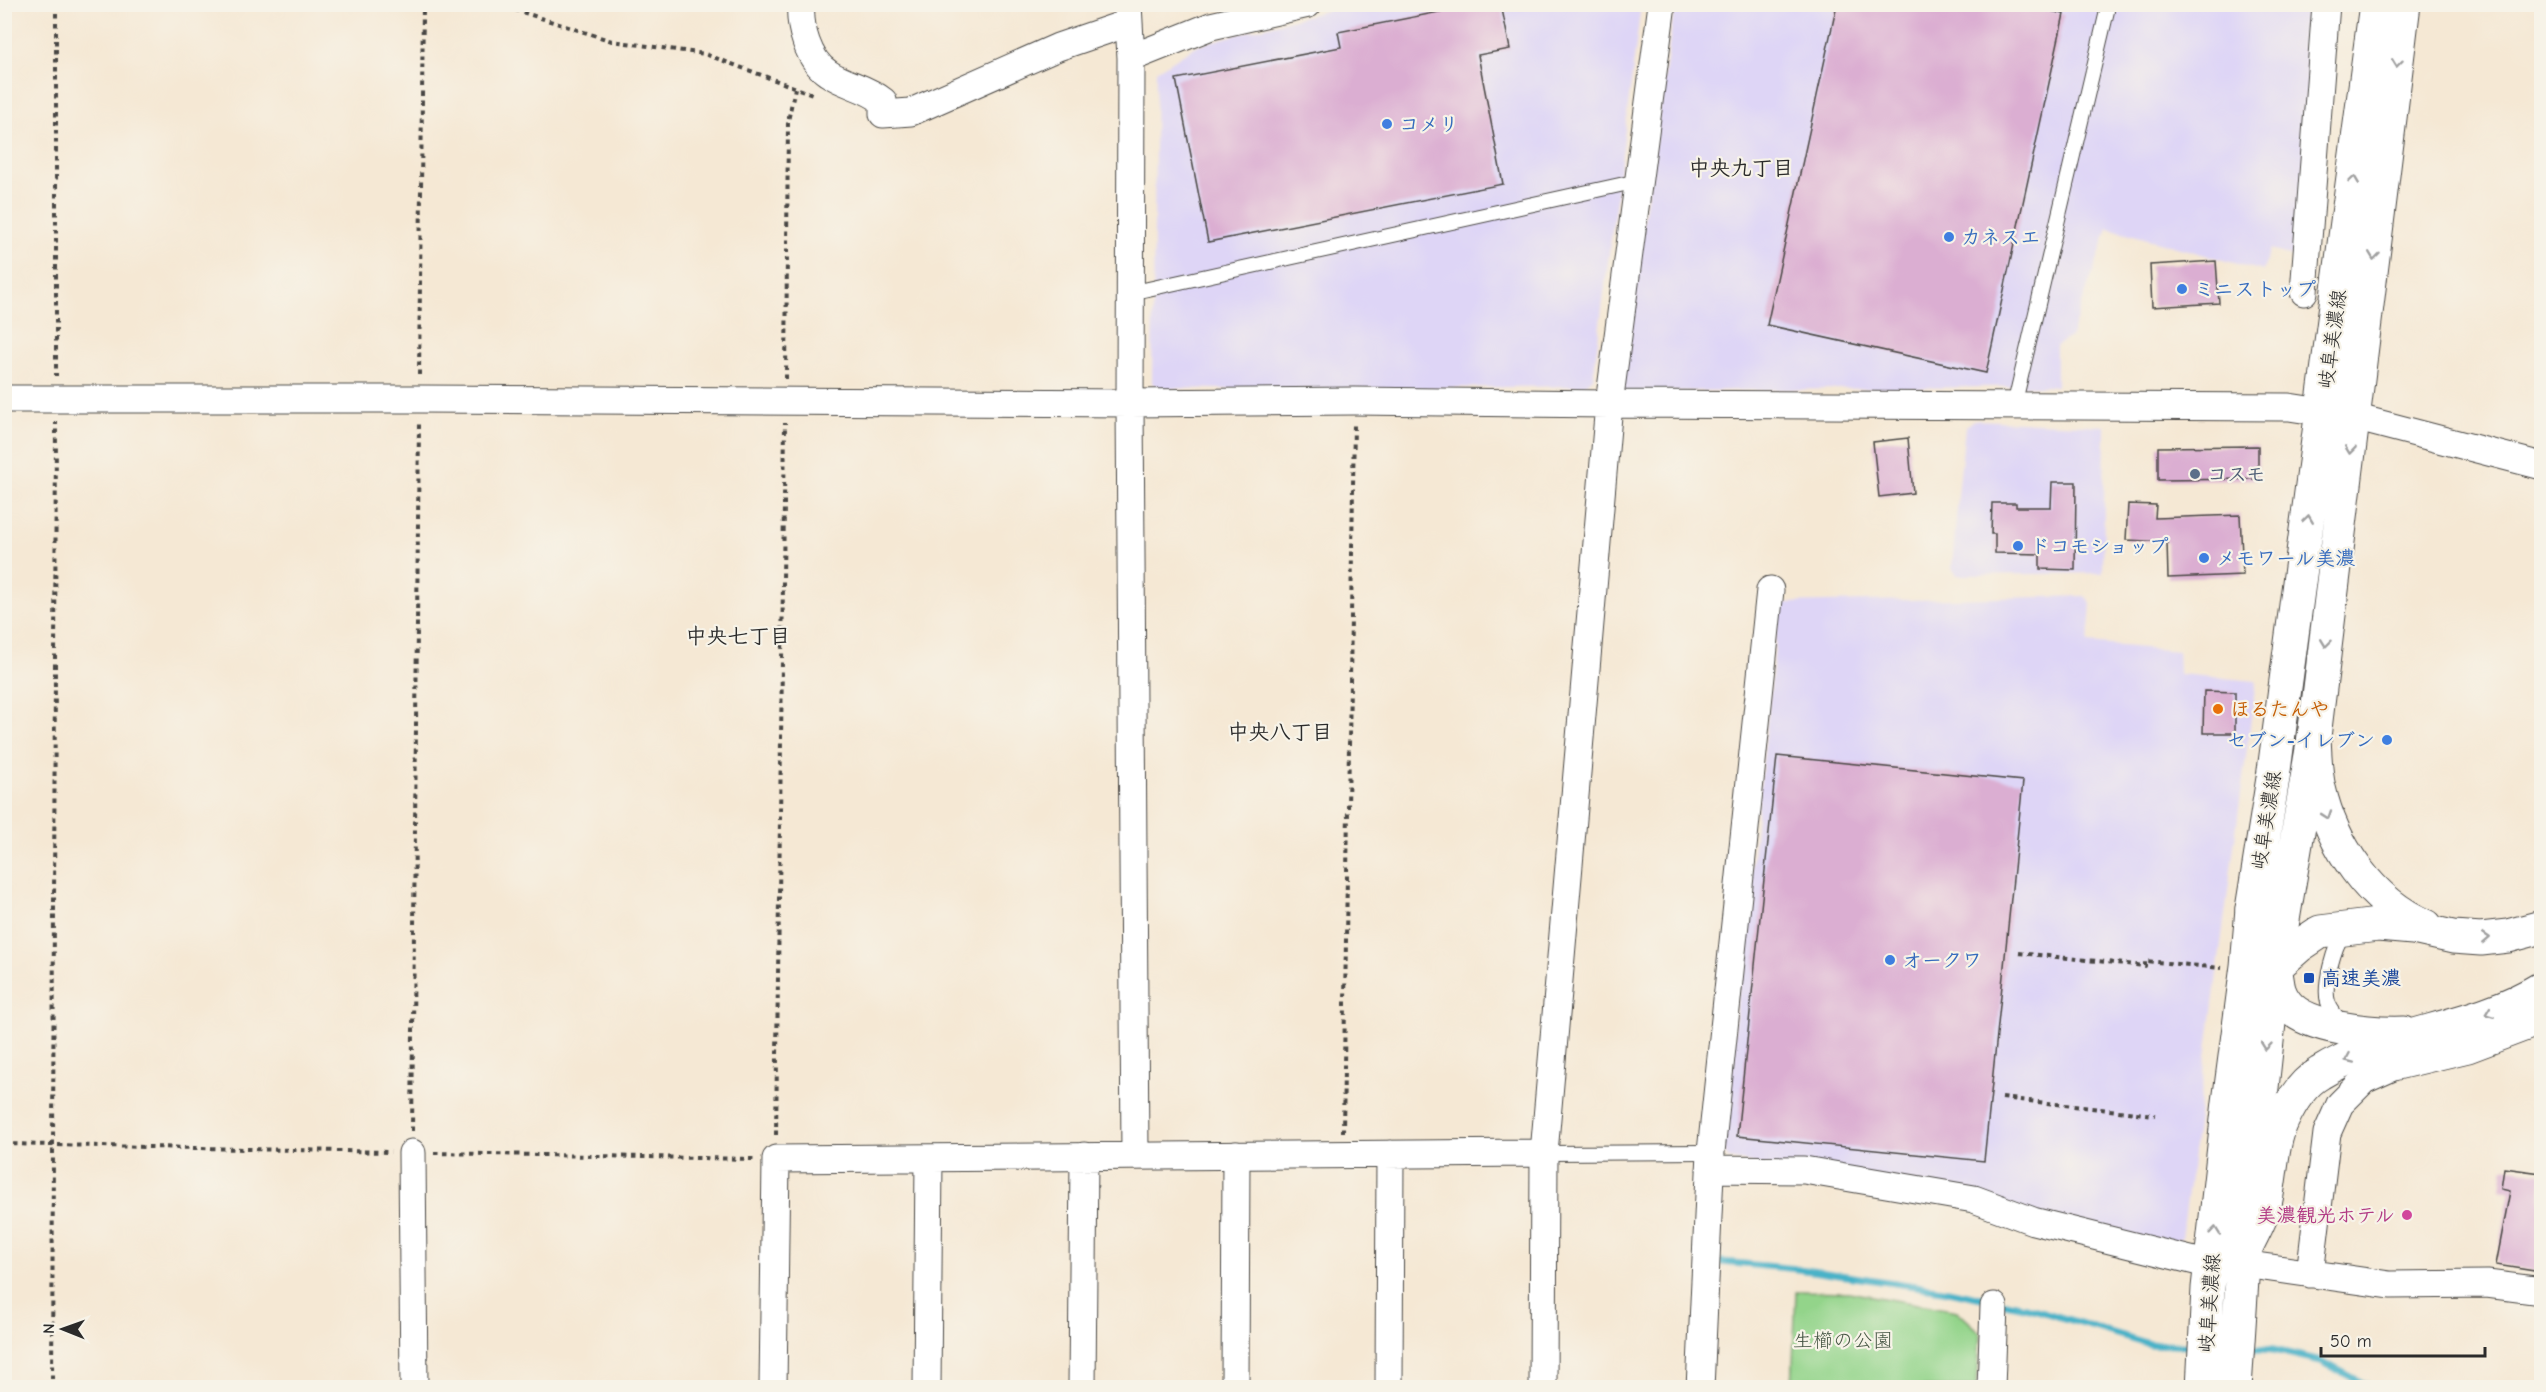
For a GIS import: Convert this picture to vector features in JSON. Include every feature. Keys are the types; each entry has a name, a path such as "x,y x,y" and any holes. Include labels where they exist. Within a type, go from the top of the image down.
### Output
{"main road":[{"name":"岐阜美濃線","path":"2205,1360 2211,1264 2252,909 2273,778 2376,4"},
{"name":"岐阜美濃線","path":"2237,1361 2244,1257 2275,967 2314,737 2404,4"},
{"path":"2314,737 2318,785 2328,820 2344,850 2365,881 2391,905 2417,922 2453,937"},
{"path":"2252,909 2258,939 2275,967 2277,989 2288,1006 2312,1021 2343,1028 2387,1034 2424,1033"},
{"path":"2238,1041 2252,1007 2275,967 2299,946 2320,932 2378,925 2481,939 2508,936 2541,927"},
{"path":"2244,1257 2264,1208 2271,1162 2282,1120 2298,1092 2318,1073 2352,1057 2482,1016 2523,999 2541,988"}],"street":[{"path":"801,4 803,31 814,60 828,73 872,92 883,101 883,114 911,112 1128,14 1131,58 1130,404 1135,1156"},
{"path":"1131,58 1211,26 1308,4"},
{"path":"1543,1388 1544,1153 1609,404 1662,4"},
{"path":"2304,292 2326,4"},
{"path":"4,399 419,399 1130,404 1354,400 1609,404 2289,407 2354,417 2541,466"},
{"path":"1700,1388 1711,1160 1770,590"},
{"path":"2310,1274 2327,1133 2340,1104 2364,1080 2393,1067 2468,1049 2541,1021"},
{"path":"412,1153 414,1388"},
{"path":"772,1388 776,1159 1544,1153"},
{"path":"1389,1388 1390,1154"},
{"path":"1235,1388 1236,1155"},
{"path":"1082,1388 1084,1156"},
{"path":"927,1388 929,1158"},
{"path":"1711,1160 1804,1170 1974,1199 2033,1221 2211,1264"},
{"path":"2244,1257 2310,1274 2390,1285 2487,1284 2541,1291"},
{"path":"1991,1388 1994,1306"}],"lane":[{"path":"2014,406 2107,11"},
{"path":"1130,293 1638,181"},
{"path":"2343,1028 2328,1002 2332,960 2338,941 2346,930"},
{"path":"1544,1153 1711,1160"}],"path":[{"path":"52,1388 57,400 56,4"},
{"path":"412,1153 423,4"},
{"path":"497,4 612,41 705,54 816,95"},
{"path":"4,1144 776,1159 788,121 795,88"},
{"path":"1343,1154 1354,400"},
{"path":"2019,953 2145,966 2145,961 2226,968"},
{"path":"2002,1098 2155,1115"}],"shaded area":[{"path":"1359,5 1641,5 1593,378 1584,386 1279,390 1158,388 1152,383 1156,71 1198,45 1340,7"},
{"path":"1675,5 2316,5 2298,259 2270,249 2263,271 2108,228 2071,336 2056,346 2056,386 1619,392"},
{"path":"1974,420 2105,426 2103,573 1957,575 1952,568 1965,427"},
{"path":"2085,596 2091,603 2088,643 2178,651 2179,674 2256,681 2182,1237 2173,1245 1728,1159 1722,1146 1779,610 1784,603"}],"green space":[{"name":"生櫛の公園","path":"1796,1291 1849,1292 1957,1311 1980,1332 1977,1387 1792,1388"}],"building":[{"path":"1479,4 1501,4 1510,49 1478,55 1503,184 1208,242 1176,79 1341,47 1338,32"},
{"path":"1837,4 2019,4 2064,14 1986,373 1767,325"},
{"path":"2216,261 2219,303 2152,307 2150,265"},
{"path":"1908,438 1913,493 1879,497 1873,442"},
{"path":"2258,446 2258,479 2158,480 2158,447"},
{"path":"2052,482 2076,482 2075,570 2040,569 2040,554 1995,553 1995,534 1991,534 1992,503 2016,503 2016,507 2051,507"},
{"path":"2128,504 2156,505 2155,518 2240,515 2243,575 2168,578 2167,542 2126,540"},
{"path":"2204,691 2235,692 2235,733 2203,733"},
{"path":"1777,756 2023,781 1984,1161 1737,1136"},
{"path":"2504,1168 2541,1173 2541,1272 2496,1265 2510,1191 2501,1189"}],"waterway":[{"path":"1722,1262 1798,1269 1943,1290 2030,1308 2150,1344 2197,1346"},
{"path":"2247,1348 2274,1350 2321,1361 2372,1388"}],"place":[{"name":"コメリ","path":"1387,124"},
{"name":"カネスエ","path":"1949,237"},
{"name":"ミニストップ","path":"2182,289"},
{"name":"コスモ","path":"2195,474"},
{"name":"ドコモショップ","path":"2018,546"},
{"name":"メモワール美濃","path":"2204,558"},
{"name":"ほるたんや","path":"2218,709"},
{"name":"セブン-イレブン","path":"2387,740"},
{"name":"オークワ","path":"1890,960"},
{"name":"高速美濃","path":"2309,978"},
{"name":"美濃観光ホテル","path":"2407,1215"}],"district":[{"name":"中央九丁目","path":"1741,168"},
{"name":"中央七丁目","path":"738,636"},
{"name":"中央八丁目","path":"1280,732"}]}
